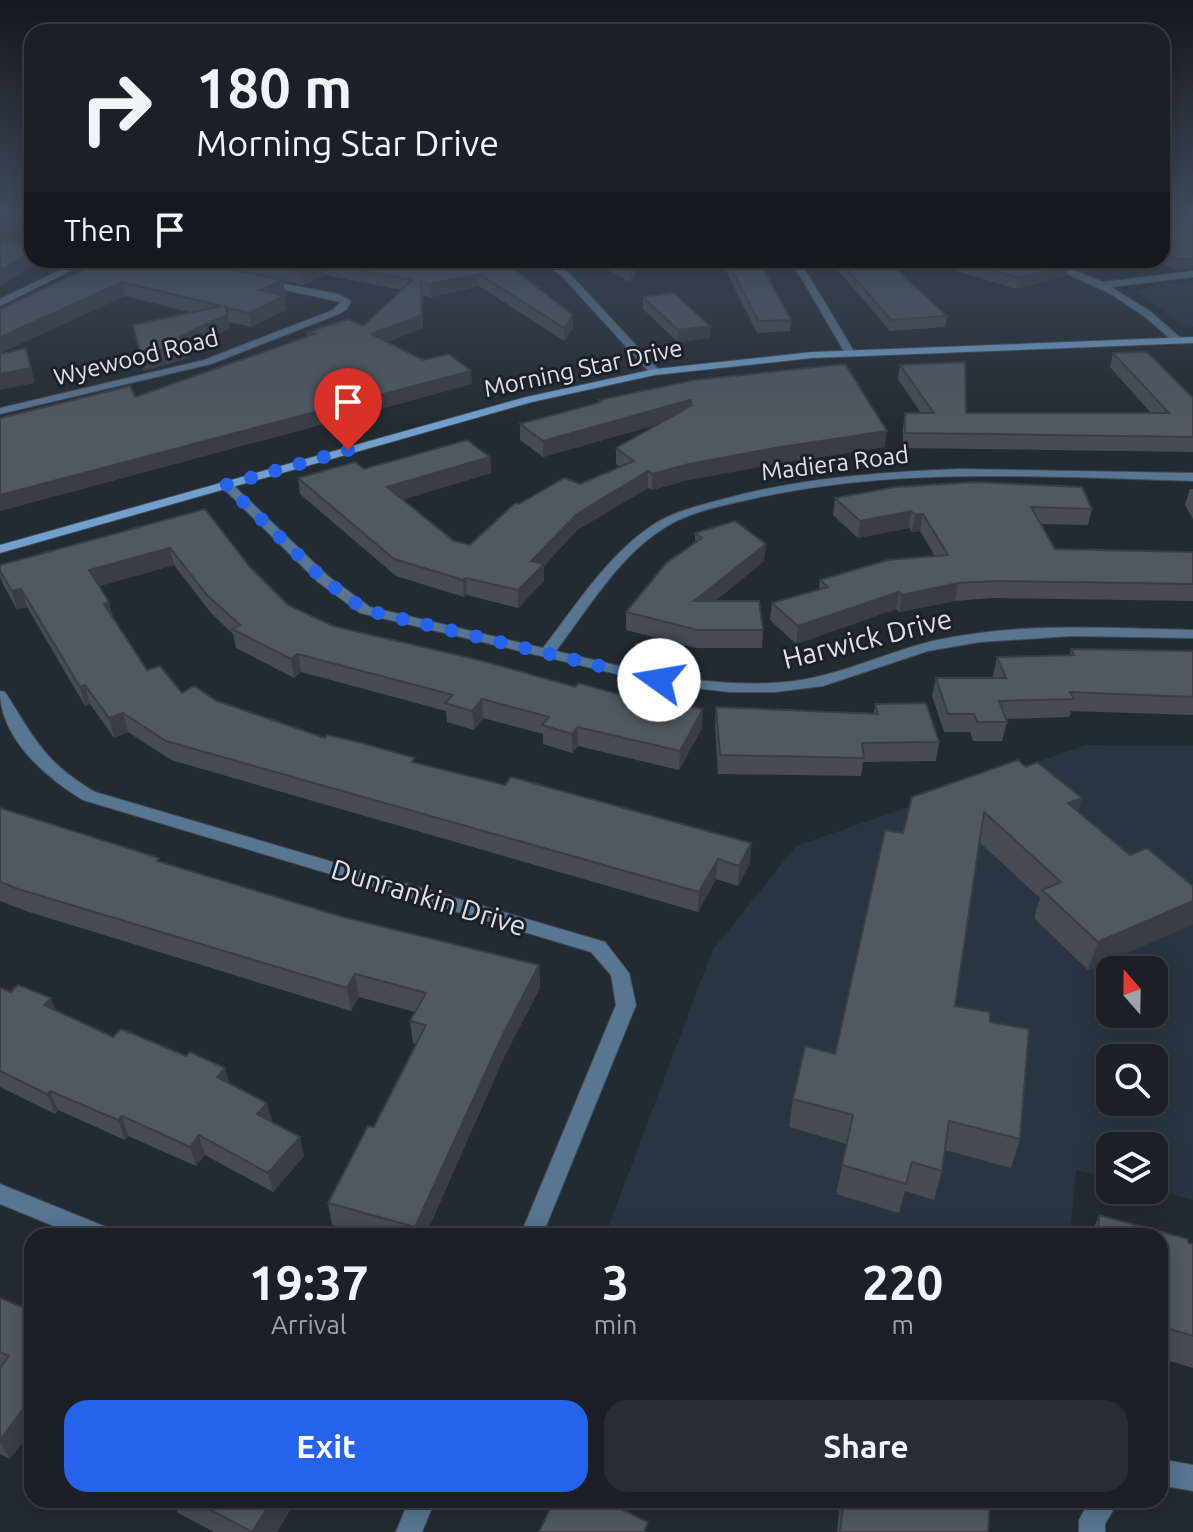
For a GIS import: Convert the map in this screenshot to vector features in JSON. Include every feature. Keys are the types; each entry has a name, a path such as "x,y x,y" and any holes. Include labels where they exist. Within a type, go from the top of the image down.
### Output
{"street":[{"path":"0,303 44,281"},
{"name":"Wyewood Road","path":"0,411 230,355 336,312 346,301 254,281"},
{"path":"572,281 655,372"},
{"path":"808,281 850,353"},
{"path":"1093,281 1139,307 1178,340"},
{"path":"1102,285 1131,281"},
{"name":"Morning Star Drive","path":"0,549 530,399 655,372 755,359 850,353 1193,340"},
{"name":"Madiera Road","path":"546,654 628,551 654,529 698,510 771,490 866,476 955,473 1193,477"},
{"name":"Harwick Drive","path":"226,485 323,579 365,610 659,680 705,687 759,689 843,676 945,643 993,635 1038,630 1193,634"},
{"name":"Dunrankin Drive","path":"0,695 38,759 61,780 89,796 598,947 620,973 626,1005 534,1228"},
{"path":"0,1194 83,1228"},
{"path":"1168,1473 1193,1478"},
{"path":"409,1532 419,1508"},
{"path":"1092,1532 1092,1520 1100,1508"}],"shaded area":[{"path":"1193,282 1193,327 1186,328 1137,290 1161,284"},
{"path":"1086,745 1193,746 1193,1200 1168,1194 1168,1132 1096,1132 1096,1175 1076,1170 1071,1228 608,1228 712,951 796,846"}],"building":[{"path":"59,281 280,281 260,290 284,296 249,313 225,307 228,314 179,337 186,343 141,356 133,325 222,306 122,282 0,337 0,309"},
{"path":"410,281 442,281 421,282 422,315 371,334 423,360 449,354 471,371 0,495 0,418 130,386 135,397 315,334 307,332 348,319 363,326"},
{"path":"491,281 530,281 573,315 564,328"},
{"path":"738,281 770,281 791,320 758,321"},
{"path":"858,281 910,281 947,316 891,320"},
{"path":"674,293 710,326 678,330 643,297"},
{"path":"26,348 31,368 0,374 0,354"},
{"path":"1147,352 1193,398 1193,437 905,433 905,413 934,413 900,365 965,362 966,413 1169,413 1113,353"},
{"path":"845,364 887,431 781,447 652,474 648,471 577,514 531,561 544,564 518,590 466,578 463,580 394,559 298,478 355,462 364,469 467,440 490,457 387,487 454,541 470,545 515,503 519,504 564,478 580,484 634,461 616,448 692,405 690,400 543,441 520,424 601,402 599,400 695,380"},
{"path":"975,482 1082,487 1092,509 1031,507 1055,549 1193,552 1193,584 958,583 902,595 899,592 798,626 772,603 828,587 820,580 888,560 948,555 923,514 915,515 911,511 860,521 835,498 895,487"},
{"path":"205,509 250,567 288,605 333,626 483,661 575,687 579,683 645,702 648,697 703,709 680,751 578,727 572,734 542,725 549,717 482,699 472,711 445,703 453,695 298,654 291,659 232,629 240,625 207,595 170,548 89,570 109,602 104,604 147,670 160,666 182,693 194,686 217,701 325,738 327,735 358,742 415,758 412,762 505,785 511,777 751,843 739,866 718,859 699,892 166,741 123,713 109,718 85,685 80,687 21,589 12,591 0,571 0,565"},
{"path":"735,521 766,544 694,601 759,601 763,630 697,630 626,612 666,563 702,538 695,533"},
{"path":"1071,649 1193,651 1193,697 1070,692 1074,699 999,701 1007,722 977,722 974,714 948,714 936,678 1006,678 997,657 1074,655"},
{"path":"926,703 939,742 862,743 864,758 720,755 716,707 878,714 875,704"},
{"path":"1018,760 1026,767 1037,762 1082,798 1068,803 1130,855 1147,848 1193,886 1193,901 1098,942 1042,890 1061,882 984,812 955,1006 990,1012 990,1022 1029,1029 1020,1139 949,1121 942,1171 912,1162 906,1184 842,1165 853,1115 793,1099 805,1046 835,1054 885,830 903,833 912,797"},
{"path":"0,808 159,858 157,861 343,917 539,965 504,1032 415,1227 328,1203 368,1126 374,1127 426,1025 410,1021 426,993 355,974 347,988 0,882"},
{"path":"18,985 51,998 44,1005 113,1037 121,1029 186,1056 190,1052 225,1068 217,1077 267,1103 257,1114 300,1137 268,1173 199,1135 190,1147 122,1116 118,1120 50,1091 47,1094 0,1071 0,988 11,992"},
{"path":"1099,1215 1147,1228 1098,1228"},
{"path":"1168,1234 1188,1239 1188,1243 1193,1244 1193,1336 1168,1328"},
{"path":"0,1298 24,1308 24,1408 0,1440 0,1368 9,1356 0,1352"},
{"path":"207,1508 267,1508 252,1532"},
{"path":"550,1508 619,1508 648,1522 644,1532 539,1532"},
{"path":"843,1508 990,1508 988,1532 840,1532"}],"route":[{"path":"348,450 226,485 323,579 365,610 659,680"}]}
